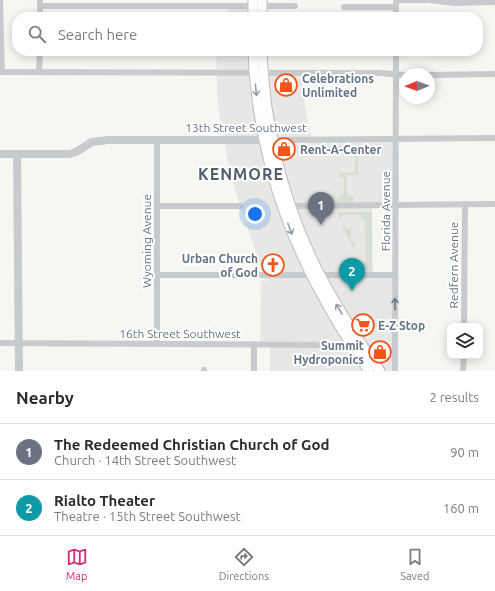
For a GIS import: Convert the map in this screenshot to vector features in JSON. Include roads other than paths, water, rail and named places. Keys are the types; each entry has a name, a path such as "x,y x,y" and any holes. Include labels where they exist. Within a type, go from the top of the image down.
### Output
{"main road":[{"path":"254,56 259,73 268,140 298,249 310,276 350,343 369,371"},
{"path":"259,73 261,56"},
{"path":"286,206 339,309 380,371"}],"street":[{"path":"0,0 1,72 379,73 396,75"},
{"path":"344,6 428,0 454,3 495,2"},
{"path":"40,3 258,3 295,6"},
{"path":"40,56 40,72"},
{"name":"Florida Avenue","path":"395,371 396,56"},
{"path":"435,75 495,74"},
{"name":"13th Street Southwest","path":"0,154 70,154 92,142 116,139 396,140 495,138"},
{"name":"Wyoming Avenue","path":"157,139 157,344"},
{"path":"17,154 19,371"},
{"name":"Redfern Avenue","path":"464,323 465,204"},
{"path":"286,206 495,204"},
{"path":"157,206 240,206"},
{"path":"157,275 395,275"},
{"name":"16th Street Southwest","path":"0,343 331,345 360,341"},
{"path":"254,344 254,371"},
{"path":"463,371 464,359"}],"place":[{"name":"Celebrations Unlimited","path":"286,85"},
{"name":"Rent-A-Center","path":"284,149"},
{"name":"The Redeemed Christian Church of God","path":"321,225"},
{"name":"Urban Church of God","path":"273,265"},
{"name":"Rialto Theater","path":"352,291"},
{"name":"E-Z Stop","path":"363,325"},
{"name":"Summit Hydroponics","path":"380,352"}],"district":[{"name":"KENMORE","path":"241,174"}]}
